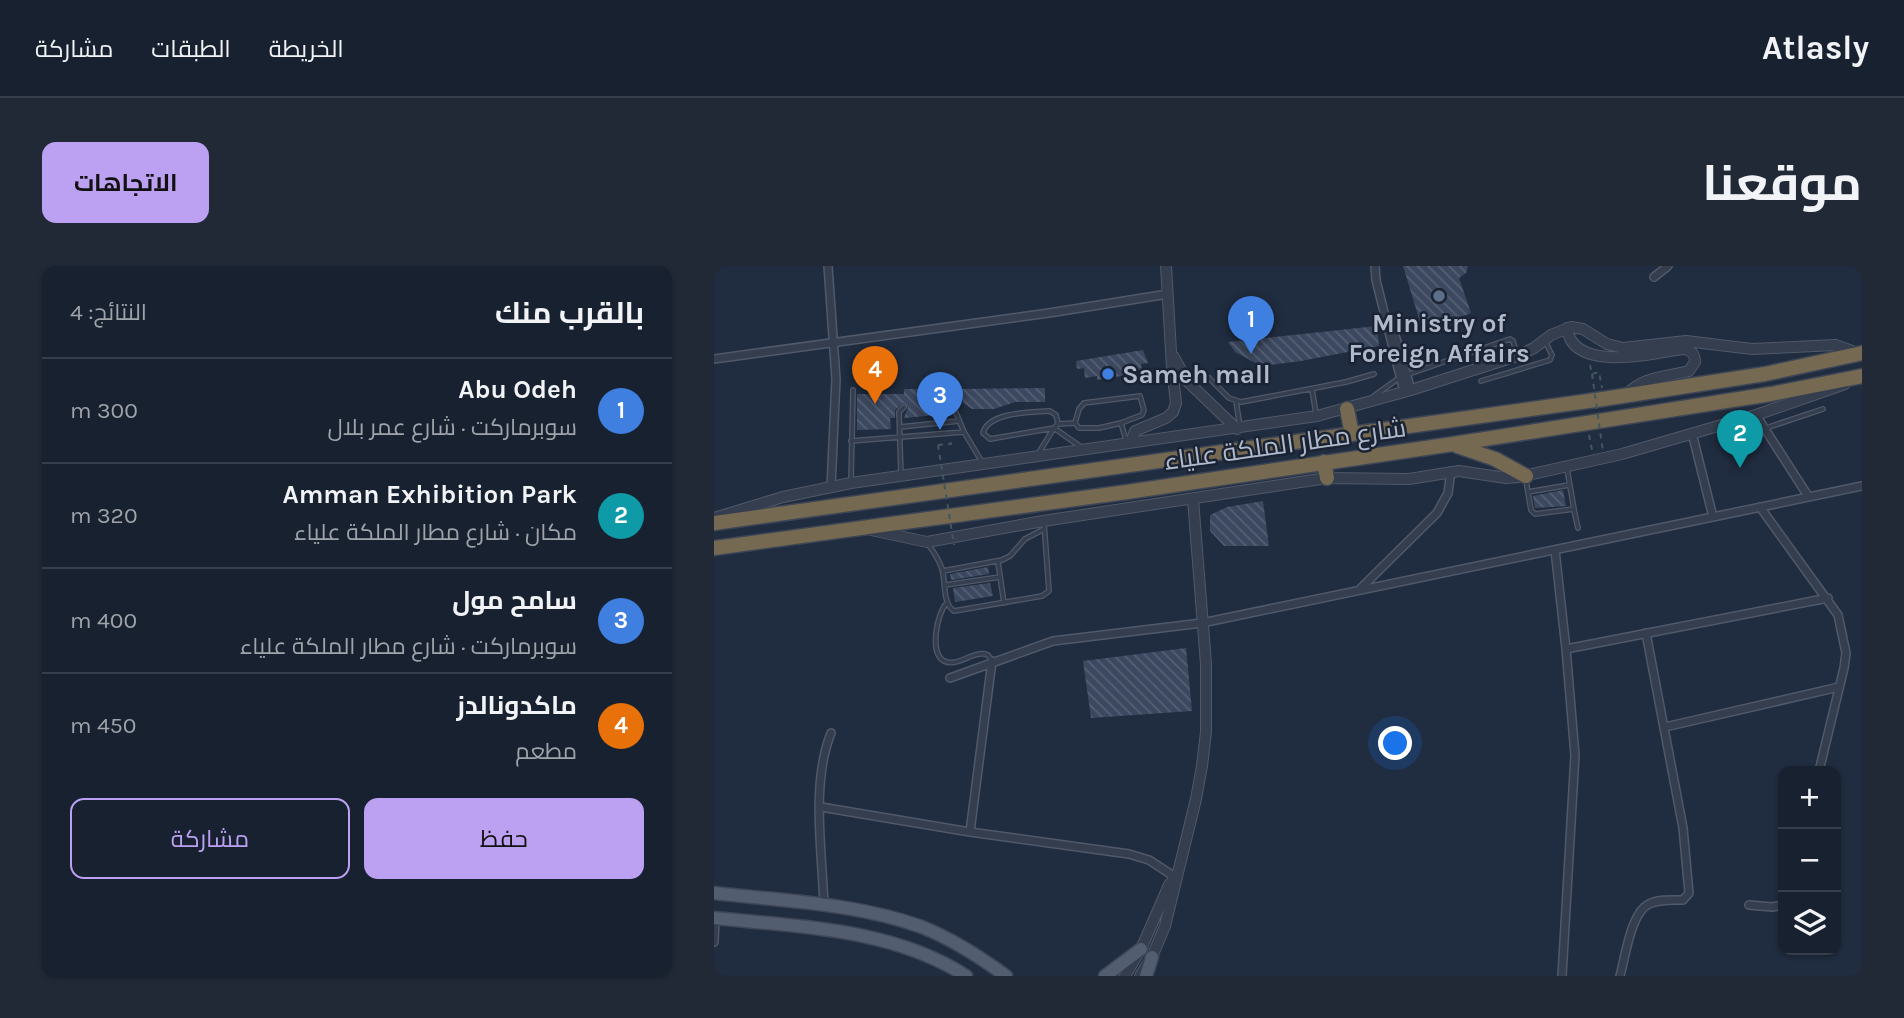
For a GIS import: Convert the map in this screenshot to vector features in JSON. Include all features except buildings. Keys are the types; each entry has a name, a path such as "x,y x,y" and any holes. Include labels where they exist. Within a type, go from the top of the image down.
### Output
{"highway":[{"name":"شارع مطار الملكة علياء","path":"714,521 1625,396 1765,374 1861,354"},
{"name":"شارع مطار الملكة علياء","path":"714,548 1127,492 1453,444 1862,377"},
{"path":"1347,409 1352,434"},
{"path":"1453,444 1495,458 1526,476"},
{"path":"1324,462 1327,478"},
{"path":"1127,492 1129,508"}],"main road":[{"path":"714,893 877,914 923,928 983,959 1006,976"},
{"path":"715,918 822,929 876,938 919,952 966,976"},
{"path":"1105,976 1146,953 1146,976"}],"street":[{"path":"828,266 835,343 831,487"},
{"path":"1128,442 1135,431 1167,418 1175,408 1177,398 1172,369 1166,266"},
{"path":"1654,277 1668,266"},
{"path":"1375,270 1407,391"},
{"path":"714,359 1168,294"},
{"path":"714,521 773,500 850,483 1317,416 1407,391 1522,354 1567,328 1578,327 1598,341 1623,348 1686,341 1752,349 1836,345 1861,354"},
{"path":"1567,328 1572,343 1588,354 1636,356 1686,349 1694,355 1695,362 1689,371 1647,380 1635,386 1625,396"},
{"path":"1172,353 1187,381 1239,428"},
{"path":"857,527 927,542 1327,478 1409,479 1451,471 1506,478 1526,476 1607,458 1756,415 1862,377"},
{"path":"1756,415 1808,496"},
{"path":"1692,433 1713,517"},
{"path":"1360,589 1437,513 1448,493 1451,471"},
{"path":"950,678 992,661 1062,639 1202,623 1862,486"},
{"path":"1125,976 1165,926 1196,799 1206,732 1207,675 1193,499"},
{"path":"1760,507 1828,598 1838,615 1844,638 1846,653 1820,766"},
{"path":"1555,550 1575,755 1562,976"},
{"path":"1566,649 1828,598"},
{"path":"1620,976 1633,926 1642,909 1654,902 1683,900 1689,892 1683,828 1646,633"},
{"path":"970,832 992,661"},
{"path":"1665,727 1839,687"},
{"path":"824,906 821,769 831,733"},
{"path":"821,807 970,832 1129,854 1149,860 1175,877"},
{"path":"1749,905 1778,906"},
{"path":"714,942 715,918"},
{"path":"1140,976 1146,953"}],"lane":[{"path":"1364,404 1403,376 1510,339 1532,366"},
{"path":"1481,381 1552,358 1544,340"},
{"path":"1209,377 1236,401 1246,402 1374,374"},
{"path":"1312,389 1317,416"},
{"path":"850,483 853,390"},
{"path":"1140,397 1144,410 1142,415 1121,423 1086,429 1079,428 1075,423 1084,403 1140,397"},
{"path":"1236,401 1239,428"},
{"path":"947,403 954,408 964,432 983,464"},
{"path":"901,476 900,410 904,407"},
{"path":"1765,429 1823,409"},
{"path":"1058,424 1056,415 1050,411 1019,413 990,421 983,433 990,439 1054,428 1084,449"},
{"path":"900,427 959,421"},
{"path":"1037,456 1058,424 1075,423"},
{"path":"1121,423 1128,442"},
{"path":"851,441 964,432"},
{"path":"1566,467 1578,528"},
{"path":"1526,476 1531,510 1535,514 1574,509"},
{"path":"1528,492 1569,485"},
{"path":"943,570 998,562 1010,556 1025,539 1044,525"},
{"path":"927,542 943,570 947,603 954,611 1048,594 1044,525"},
{"path":"998,562 1004,603"},
{"path":"945,585 1000,577"},
{"path":"947,603 940,612 937,627 940,657 946,662 953,662 981,652 988,654 992,661"}],"path":[{"path":"1601,380 1599,372 1592,374 1603,452"},
{"path":"950,434 951,444 937,445 954,545"}],"place":[{"name":"Ministry of Foreign Affairs","path":"1439,296"},
{"name":"Abu Odeh","path":"1251,354"},
{"name":"Sameh mall","path":"1108,374"},
{"name":"ماكدونالدز","path":"875,404"},
{"name":"سامح مول","path":"940,430"},
{"name":"Amman Exhibition Park","path":"1740,468"}]}
